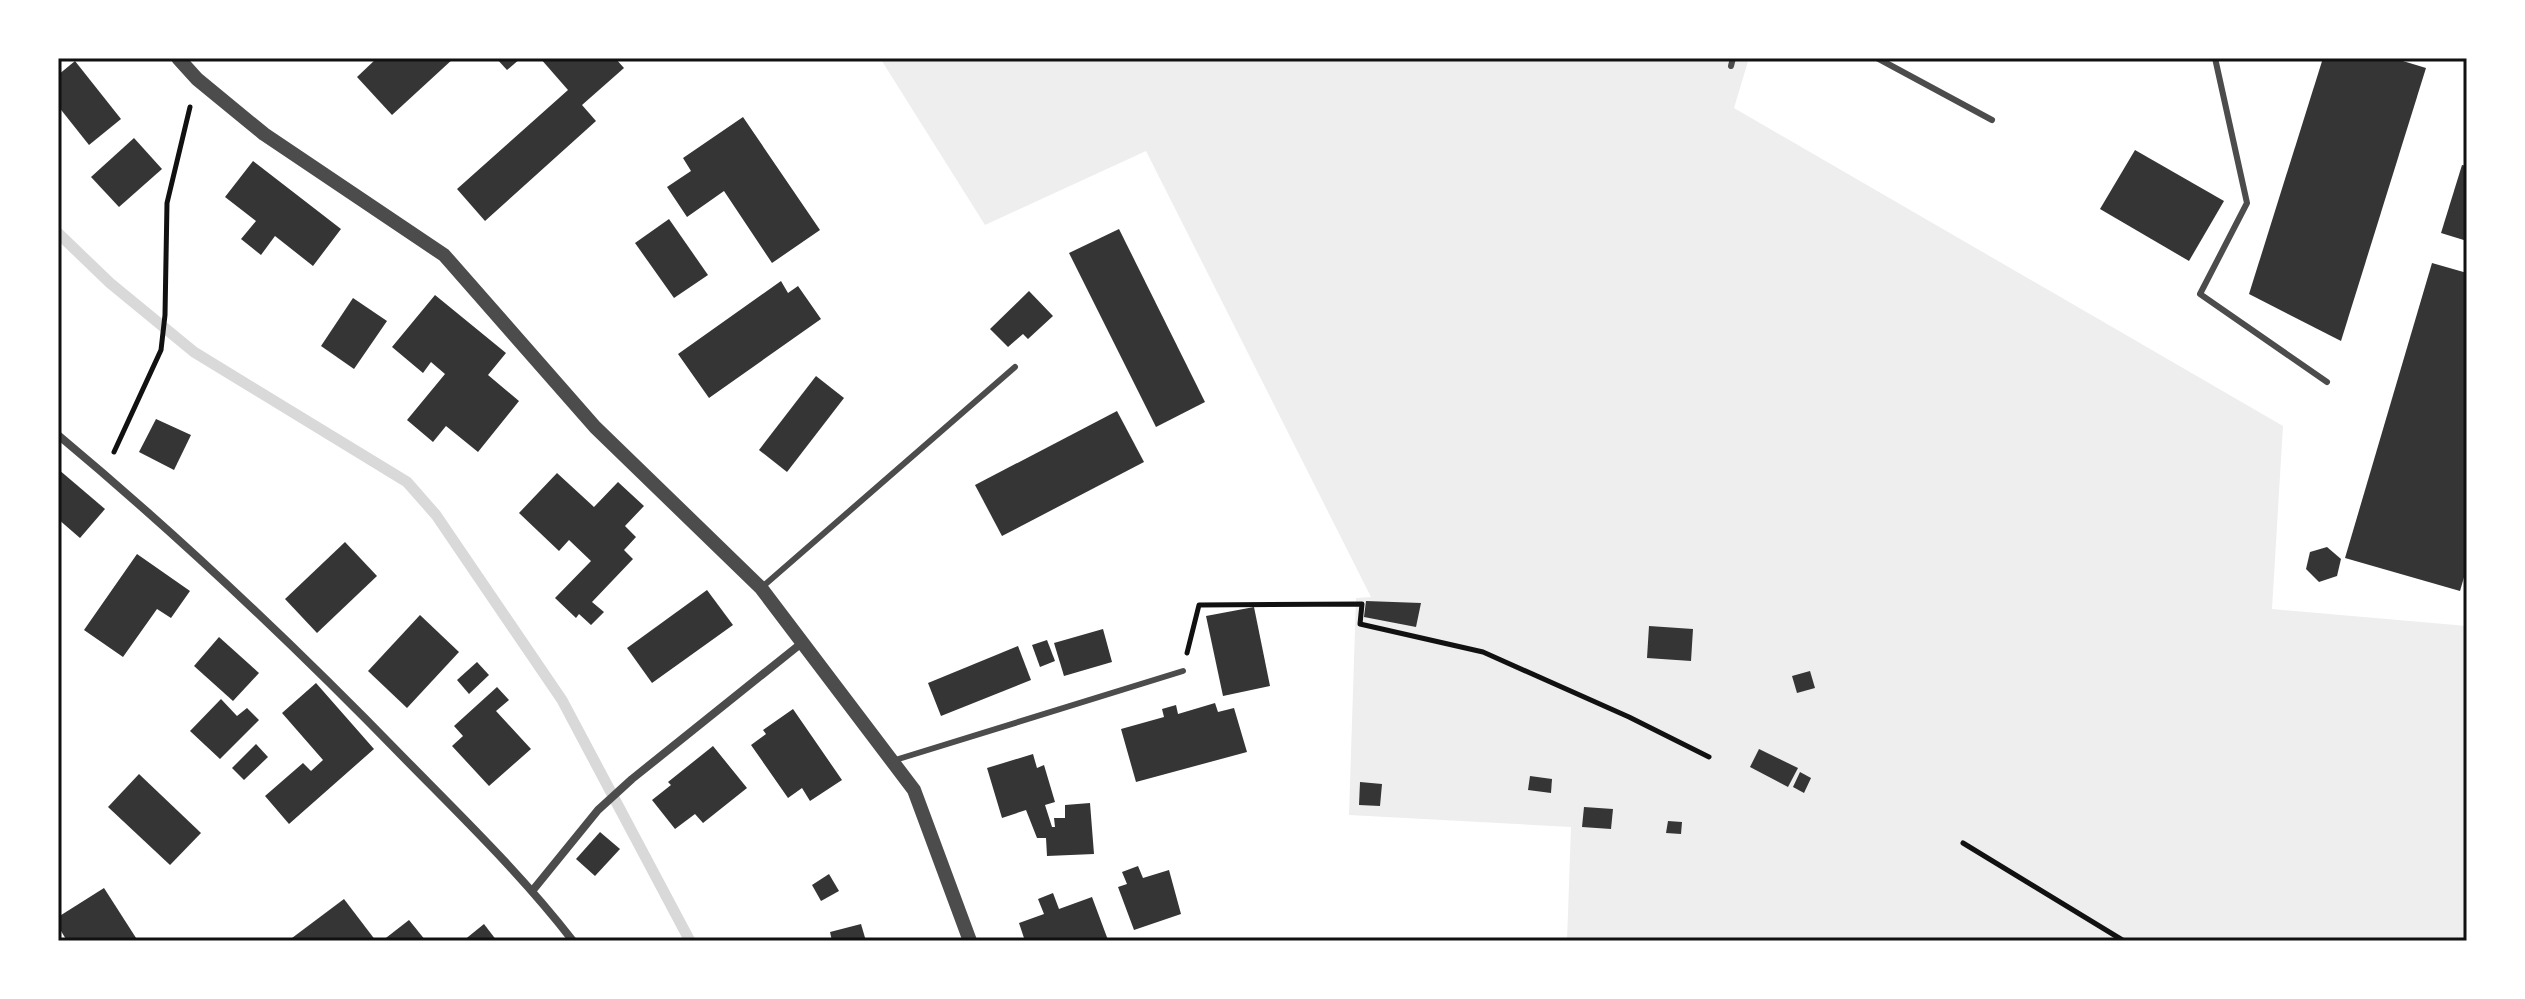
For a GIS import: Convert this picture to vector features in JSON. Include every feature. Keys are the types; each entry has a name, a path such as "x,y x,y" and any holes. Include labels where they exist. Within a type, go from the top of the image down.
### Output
{"street":[{"path":"178,58 197,79 264,134 444,255 595,427 761,588 914,790 970,941"},
{"path":"58,435 300,651 533,890 573,941"},
{"path":"533,890 598,810 803,641"}],"lane":[{"path":"1877,58 1992,120"},
{"path":"2215,58 2247,203 2200,294 2327,382"},
{"path":"761,588 1015,367"},
{"path":"892,761 1183,671"}],"path":[{"path":"104,473 161,350 165,315 167,203 197,79"},
{"path":"1183,671 1199,605 1362,604 1360,624 1483,652 1629,717 1709,757"},
{"path":"1963,843 2124,941"}],"shaded area":[{"path":"880,58 1749,58 1734,108 2283,426 2272,609 2467,626 2467,941 1567,941 1571,827 1349,815 1356,598 1371,597 1146,151 985,225"}],"building":[{"path":"377,58 454,58 392,115 357,77"},
{"path":"496,58 521,58 507,70"},
{"path":"540,58 615,58 624,68 582,105 596,121 485,221 457,189 568,90"},
{"path":"2323,58 2393,58 2426,68 2341,341 2249,294"},
{"path":"75,61 121,119 89,145 58,106 58,75"},
{"path":"743,117 820,230 772,263 724,191 687,217 667,187 691,171 683,158"},
{"path":"134,138 162,169 119,207 91,177"},
{"path":"2135,150 2224,201 2189,261 2100,209"},
{"path":"253,161 341,229 313,266 275,236 261,255 241,239 256,221 225,197"},
{"path":"2462,165 2467,166 2467,241 2441,233"},
{"path":"669,219 708,275 674,298 635,243"},
{"path":"1119,229 1205,402 1156,427 1069,253"},
{"path":"2432,263 2467,273 2467,567 2460,591 2345,558"},
{"path":"781,281 788,293 798,286 821,319 709,398 678,354"},
{"path":"1029,291 1053,316 1028,339 1023,334 1008,347 990,329"},
{"path":"435,295 506,353 488,375 519,401 478,452 446,426 433,442 407,420 445,374 431,362 423,373 392,347"},
{"path":"353,298 387,321 354,369 321,346"},
{"path":"816,376 844,398 787,472 759,450"},
{"path":"1117,411 1144,462 1002,536 975,485"},
{"path":"156,419 191,435 174,470 139,452"},
{"path":"58,469 105,509 80,538 58,519"},
{"path":"557,473 594,507 618,482 644,506 625,526 636,537 624,550 633,559 592,602 604,612 591,625 579,614 576,618 555,598 591,561 569,540 559,551 519,513"},
{"path":"345,542 377,576 317,633 285,599"},
{"path":"2327,547 2341,559 2337,576 2319,582 2306,569 2310,552"},
{"path":"137,554 190,591 171,618 157,609 123,657 84,630"},
{"path":"707,590 733,625 652,683 627,648"},
{"path":"1366,601 1421,603 1416,627 1364,617"},
{"path":"1254,607 1270,686 1223,696 1206,616"},
{"path":"420,615 459,652 407,708 368,671"},
{"path":"1649,626 1693,629 1691,661 1647,658"},
{"path":"1103,629 1112,662 1064,676 1054,643"},
{"path":"219,637 259,673 233,701 194,666"},
{"path":"1047,640 1055,661 1040,667 1032,645"},
{"path":"1018,646 1031,680 941,716 928,683"},
{"path":"477,662 489,675 469,694 457,680"},
{"path":"1810,671 1815,688 1797,693 1792,676"},
{"path":"316,683 374,749 289,824 265,796 303,763 311,771 323,760 282,713"},
{"path":"497,687 509,700 496,711 531,749 489,786 452,746 463,736 454,726"},
{"path":"221,699 237,716 247,708 259,720 220,759 190,731"},
{"path":"1215,703 1218,712 1234,708 1247,752 1136,782 1121,729 1164,717 1162,709 1176,705 1178,714"},
{"path":"793,709 842,780 810,801 802,788 788,798 751,745 766,734 763,730"},
{"path":"256,744 268,757 244,780 232,768"},
{"path":"713,746 747,788 703,823 695,814 675,829 652,800 671,785 668,782"},
{"path":"1759,749 1798,768 1788,787 1750,767"},
{"path":"1033,754 1037,768 1044,765 1055,802 1045,805 1052,827 1055,827 1054,818 1065,818 1065,805 1090,803 1094,854 1047,856 1046,838 1037,838 1026,810 1002,818 987,768"},
{"path":"1800,772 1811,778 1804,793 1793,787"},
{"path":"139,774 201,833 170,865 108,807"},
{"path":"1530,776 1552,779 1551,793 1528,790"},
{"path":"1360,782 1382,784 1380,806 1359,805"},
{"path":"1584,807 1613,809 1611,829 1582,827"},
{"path":"1668,821 1682,822 1681,834 1666,833"},
{"path":"600,832 620,849 595,876 576,859"},
{"path":"1138,866 1143,878 1169,870 1181,914 1134,930 1118,887 1127,884 1122,872"},
{"path":"829,874 839,891 821,901 812,885"},
{"path":"104,888 138,941 67,941 58,926 58,917"},
{"path":"1053,893 1059,909 1092,897 1108,940 1025,941 1019,923 1044,914 1038,899"},
{"path":"344,899 376,941 288,941"},
{"path":"409,920 426,941 382,941"},
{"path":"484,924 497,941 463,941"},
{"path":"861,924 866,941 832,941 830,932"}],"waterway":[{"path":"58,233 110,283 194,352 407,482 436,515 562,700 690,941"}]}
